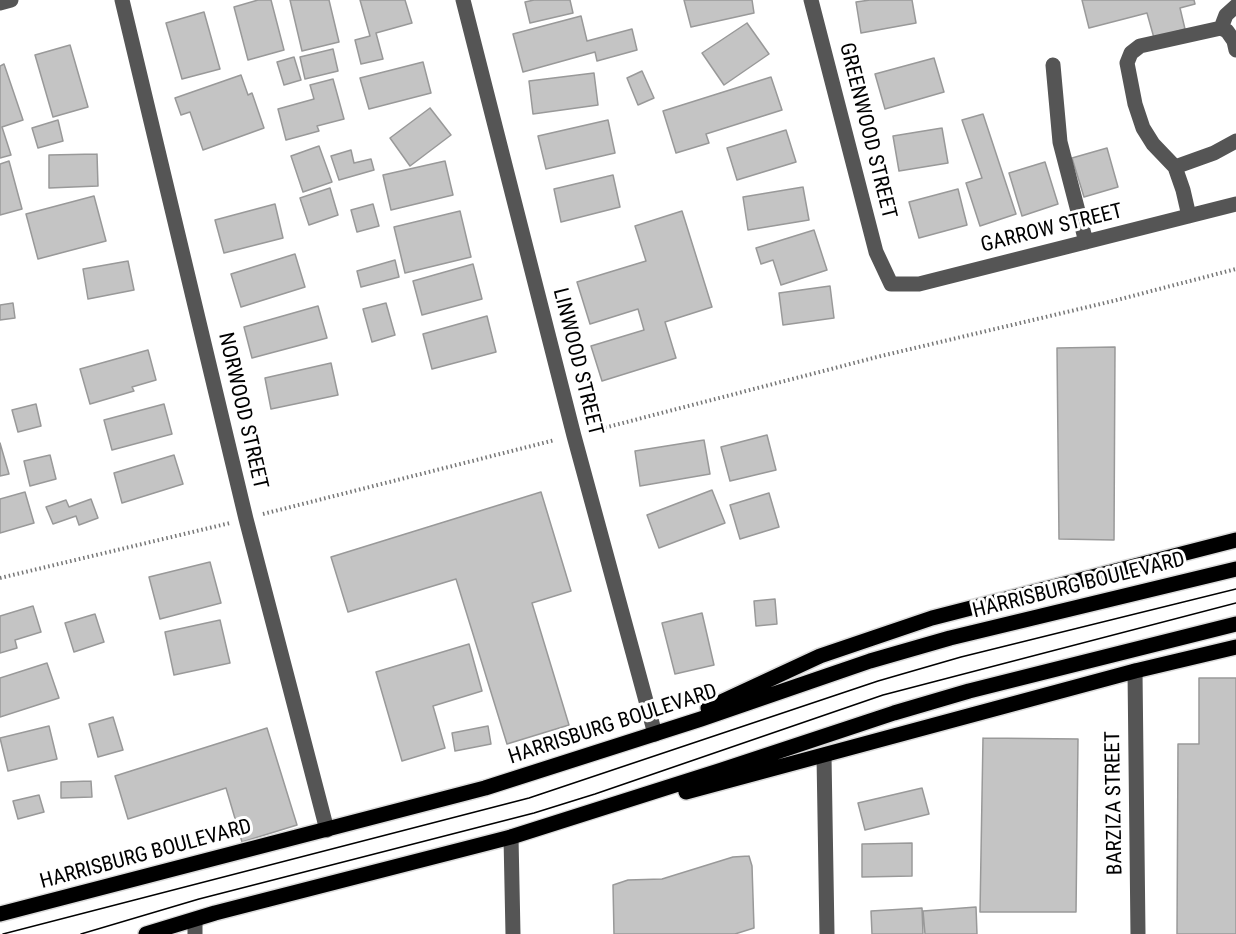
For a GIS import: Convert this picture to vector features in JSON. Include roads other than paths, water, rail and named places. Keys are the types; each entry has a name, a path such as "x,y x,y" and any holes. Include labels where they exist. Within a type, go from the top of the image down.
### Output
{"main road":[{"path":"655,734 748,688 820,656 874,636 977,606 1236,540"},
{"name":"HARRISBURG BOULEVARD","path":"0,914 485,788 655,734 870,661 951,638 1236,569"},
{"path":"512,837 904,710 980,688 1236,624"},
{"path":"146,934 195,927 512,837 824,756 1135,671 1236,647"}],"street":[{"path":"0,3 11,0"},
{"name":"NORWOOD STREET","path":"122,0 246,519 327,830"},
{"name":"LINWOOD STREET","path":"463,0 574,436 655,734"},
{"name":"GREENWOOD STREET","path":"811,0 876,252 885,271"},
{"path":"1221,28 1226,15 1236,6"},
{"path":"1189,216 1175,167 1153,144 1143,128 1135,104 1127,63 1131,53 1140,46 1221,28 1227,32 1236,50"},
{"path":"1053,65 1060,142 1086,242"},
{"path":"1175,167 1214,153 1236,141"},
{"name":"GARROW STREET","path":"885,271 891,284 920,284 1236,204"},
{"name":"BARZIZA STREET","path":"1135,671 1138,934"},
{"path":"824,756 827,934"},
{"path":"512,837 513,934"}],"tram line":[{"path":"3,934 529,798 878,681 961,657 1236,589"},
{"path":"81,934 199,899 534,813 883,695 1236,603"}]}
